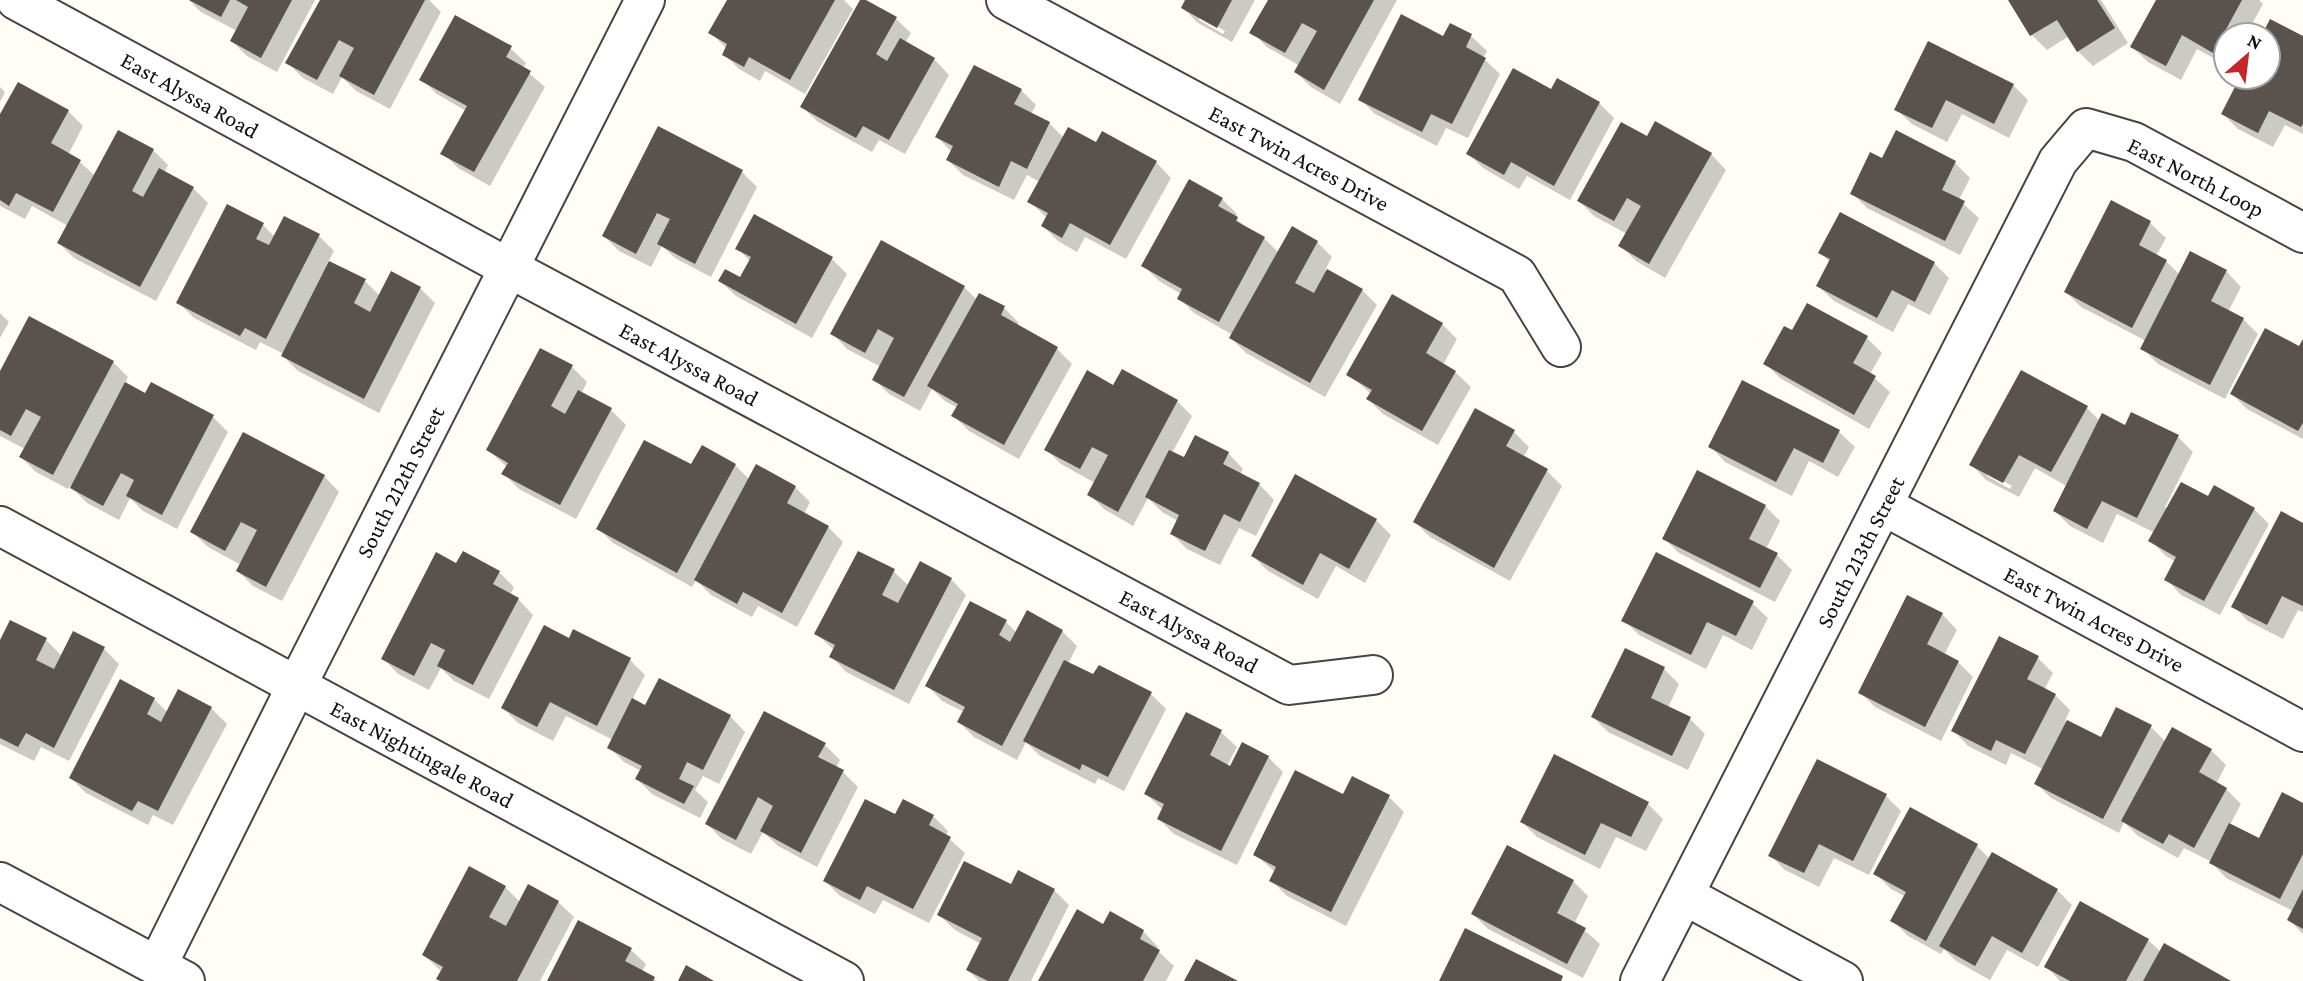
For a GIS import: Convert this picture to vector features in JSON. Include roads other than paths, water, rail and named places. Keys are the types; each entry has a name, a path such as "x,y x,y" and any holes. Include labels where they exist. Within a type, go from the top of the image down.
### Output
{"street":[{"name":"East Alyssa Road","path":"16,0 509,268 1290,684 1373,675"},
{"name":"South 212th Street","path":"171,974 296,687 645,0"},
{"name":"East Twin Acres Drive","path":"1006,0 1517,275 1561,347"},
{"name":"East North Loop","path":"2086,128 2134,142 2303,233"},
{"name":"South 213th Street","path":"1640,981 2058,161 2086,128"},
{"name":"East Twin Acres Drive","path":"1884,506 2303,732"},
{"name":"East Nightingale Road","path":"0,526 844,981"},
{"path":"0,882 171,974"},
{"path":"1684,895 1843,981"}]}
